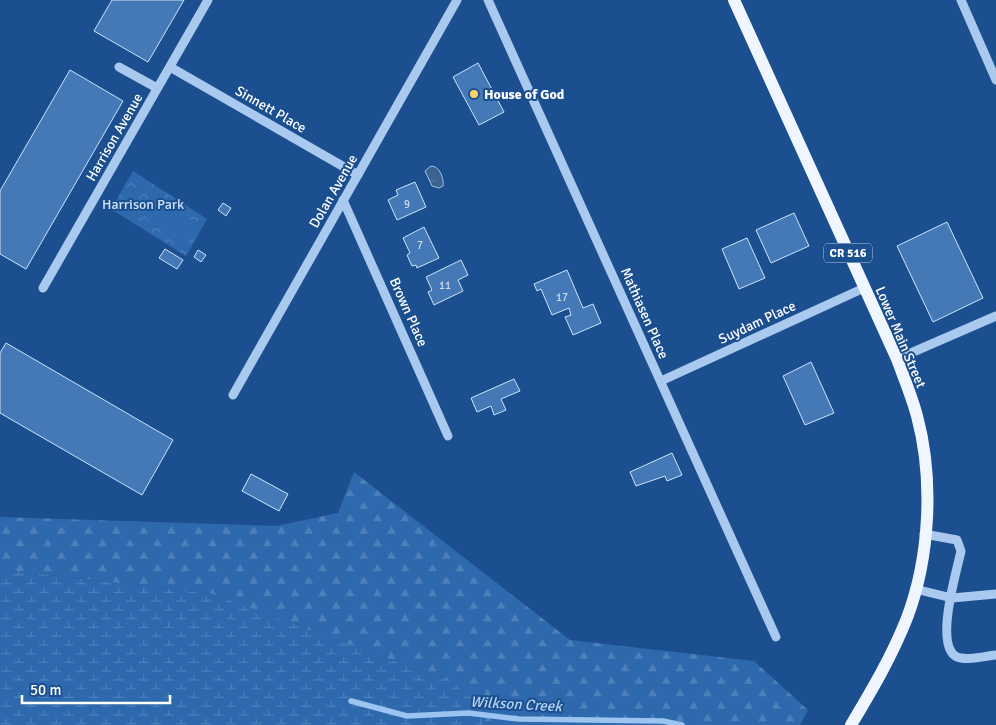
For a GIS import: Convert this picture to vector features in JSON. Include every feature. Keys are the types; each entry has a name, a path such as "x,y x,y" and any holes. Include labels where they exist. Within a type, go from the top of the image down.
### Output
{"main road":[{"name":"Lower Main Street","path":"734,0 897,359 917,416 925,464 924,534 915,589 907,616 891,654 850,725"}],"street":[{"name":"Harrison Avenue","path":"44,288 208,0"},
{"name":"Dolan Avenue","path":"233,395 457,0"},
{"name":"Mathiasen Place","path":"488,0 776,637"},
{"path":"961,0 996,80"},
{"path":"119,67 157,88"},
{"name":"Sinnett Place","path":"170,67 358,175"},
{"name":"Brown Place","path":"344,200 448,436"},
{"name":"Suydam Place","path":"660,381 864,288"},
{"path":"897,359 996,316"},
{"path":"924,534 956,540 961,550 945,636 947,646 952,654 960,658 996,655"},
{"path":"915,589 952,598 996,594"}],"green space":[{"name":"Harrison Park","path":"133,171 207,219 186,256 111,209"},
{"path":"160,200 195,223 182,244 147,220"},
{"path":"354,472 570,640 754,661 808,710 800,725 482,725 490,712 212,594 0,569 0,517 276,526 338,513"},
{"path":"0,569 212,594 451,682 490,712 482,725 0,725"}],"water":[{"path":"431,166 439,170 442,177 443,186 439,188 432,186 425,171"}],"building":[{"path":"112,0 184,0 148,62 94,31"},
{"path":"478,63 504,112 479,125 453,77"},
{"path":"70,70 123,101 26,269 0,254 0,191"},
{"path":"415,182 426,207 397,220 388,200 398,195 396,190"},
{"path":"223,203 231,208 226,216 218,210"},
{"path":"794,213 809,246 771,263 756,230"},
{"path":"947,222 983,298 933,322 897,246"},
{"path":"424,227 439,258 417,268 416,265 412,266 407,255 410,253 403,238"},
{"path":"747,238 765,278 739,289 722,249"},
{"path":"165,249 183,260 177,269 159,258"},
{"path":"198,250 206,255 201,262 194,257"},
{"path":"461,260 468,275 458,280 463,291 434,305 428,292 432,290 426,277"},
{"path":"567,270 583,308 593,304 601,323 573,335 565,317 571,315 569,308 552,315 541,289 537,291 534,284"},
{"path":"6,343 173,440 142,495 0,413 0,353"},
{"path":"811,362 834,413 805,425 783,376"},
{"path":"514,379 520,391 501,399 506,410 494,415 491,406 477,412 471,398"},
{"path":"672,453 682,475 667,481 665,476 636,486 630,472"},
{"path":"251,474 288,494 279,511 242,491"}],"waterway":[{"name":"Wilkson Creek","path":"351,701 407,716 468,713 519,719 663,721 682,725"}],"place":[{"name":"House of God","path":"474,94"}]}
